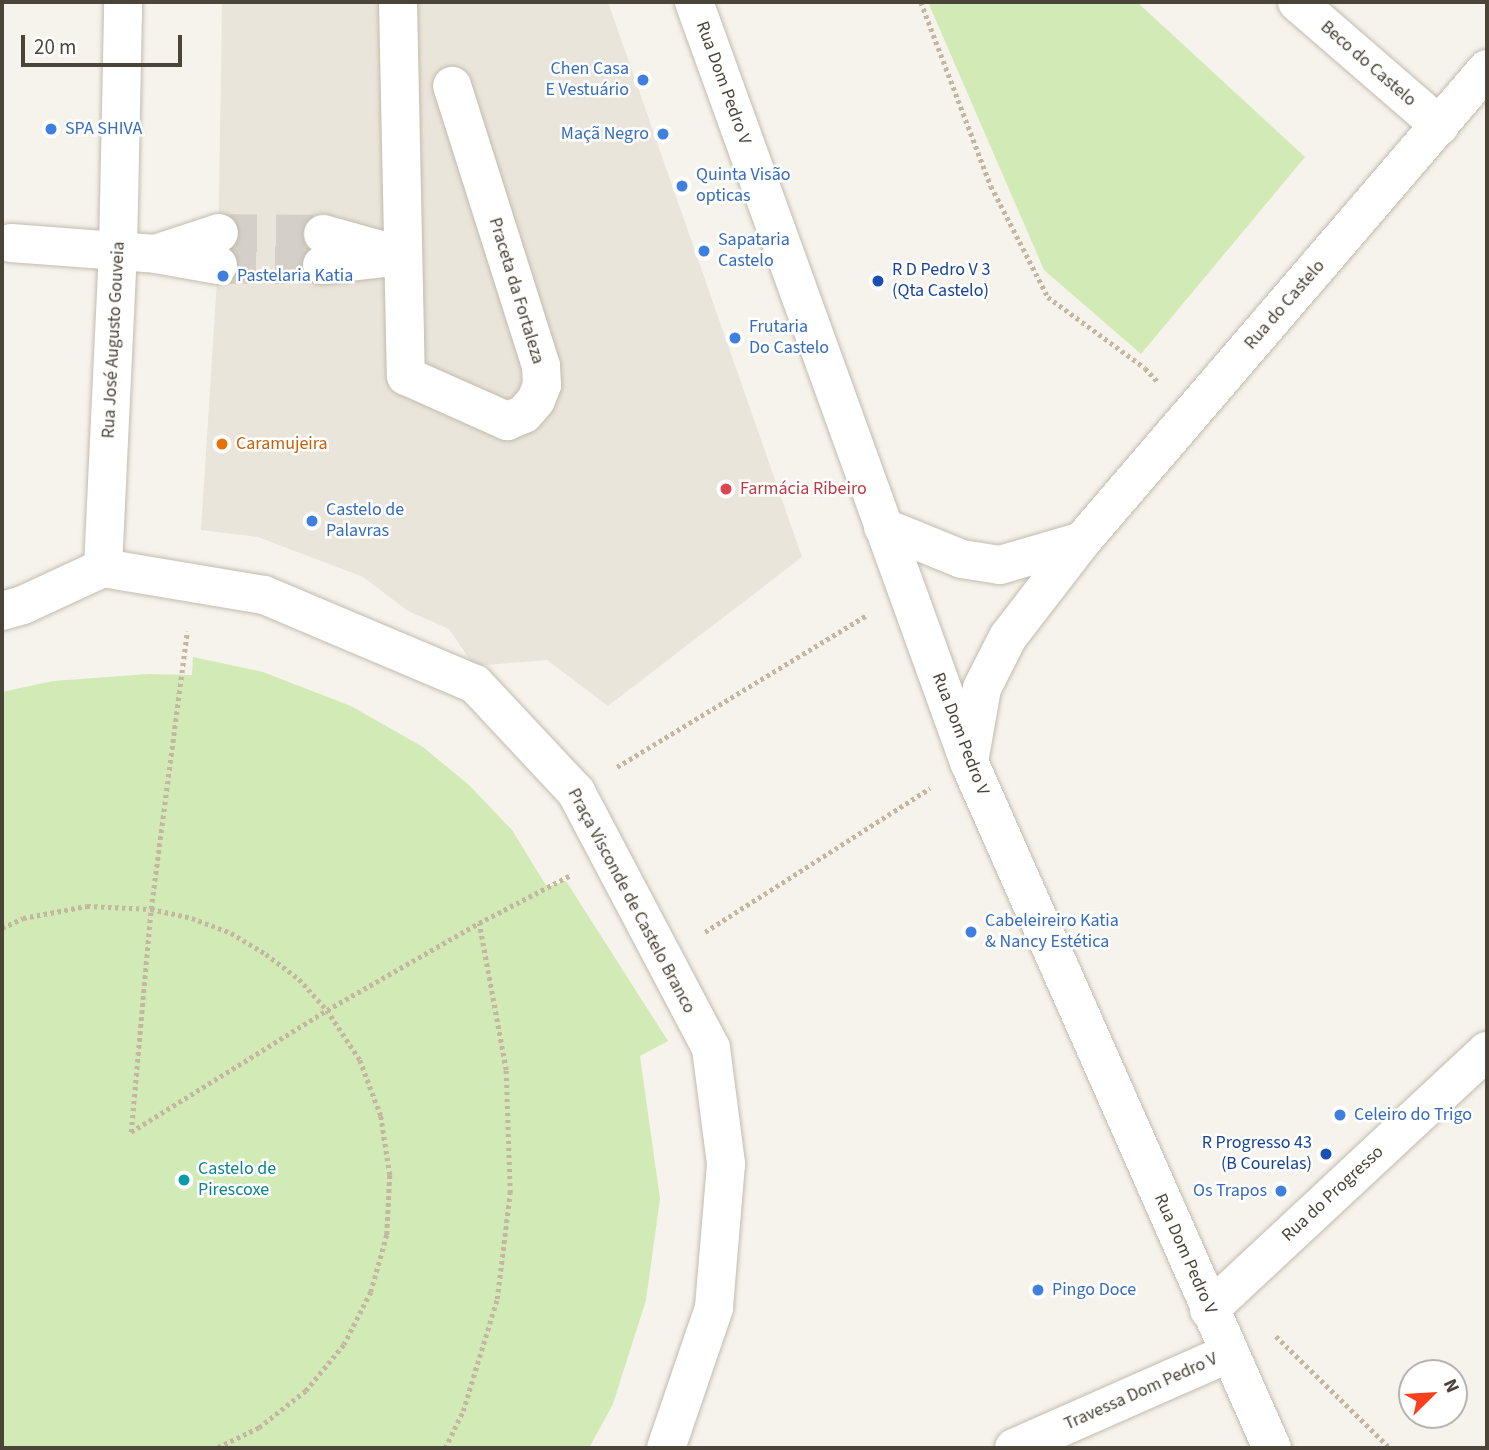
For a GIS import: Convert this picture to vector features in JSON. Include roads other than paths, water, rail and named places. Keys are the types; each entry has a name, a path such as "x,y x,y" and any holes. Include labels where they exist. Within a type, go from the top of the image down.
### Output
{"street":[{"name":"Rua José Augusto Gouveia","path":"103,568 118,251 123,2"},
{"name":"Praceta da Fortaleza","path":"398,2 406,376 507,421 524,414 536,400 542,385 541,366 452,86"},
{"name":"Rua Dom Pedro V","path":"694,2 969,762 1220,1300 1229,1353 1272,1448"},
{"name":"Beco do Castelo","path":"1297,2 1440,126"},
{"name":"Rua do Castelo","path":"969,762 982,688 1008,637 1083,541 1487,69"},
{"path":"11,243 156,254 218,249"},
{"path":"323,250 402,256"},
{"path":"883,527 962,559 1000,565 1083,541"},
{"path":"2,611 23,605 103,568"},
{"name":"Praça Visconde de Castelo Branco","path":"103,568 264,595 475,684 576,792 711,1048 726,1164 714,1308 666,1448"},
{"name":"Rua do Progresso","path":"1220,1300 1487,1051"},
{"name":"Travessa Dom Pedro V","path":"1014,1448 1229,1353"}],"tunnel":[{"path":"219,233 323,234"},
{"path":"218,265 322,265"}],"place":[{"name":"Chen Casa E Vestuário","path":"643,80"},
{"name":"SPA SHIVA","path":"51,129"},
{"name":"Maçã Negro","path":"663,134"},
{"name":"Quinta Visão opticas","path":"682,186"},
{"name":"Sapataria Castelo","path":"704,251"},
{"name":"Pastelaria Katia","path":"223,276"},
{"name":"R D Pedro V 3 (Qta Castelo)","path":"878,281"},
{"name":"Frutaria Do Castelo","path":"735,338"},
{"name":"Caramujeira","path":"222,444"},
{"name":"Farmácia Ribeiro","path":"726,489"},
{"name":"Castelo de Palavras","path":"312,521"},
{"name":"Cabeleireiro Katia & Nancy Estética","path":"971,932"},
{"name":"Celeiro do Trigo","path":"1340,1115"},
{"name":"R Progresso 43 (B Courelas)","path":"1326,1154"},
{"name":"Castelo de Pirescoxe","path":"184,1180"},
{"name":"Os Trapos","path":"1281,1191"},
{"name":"Pingo Doce","path":"1038,1290"}]}
